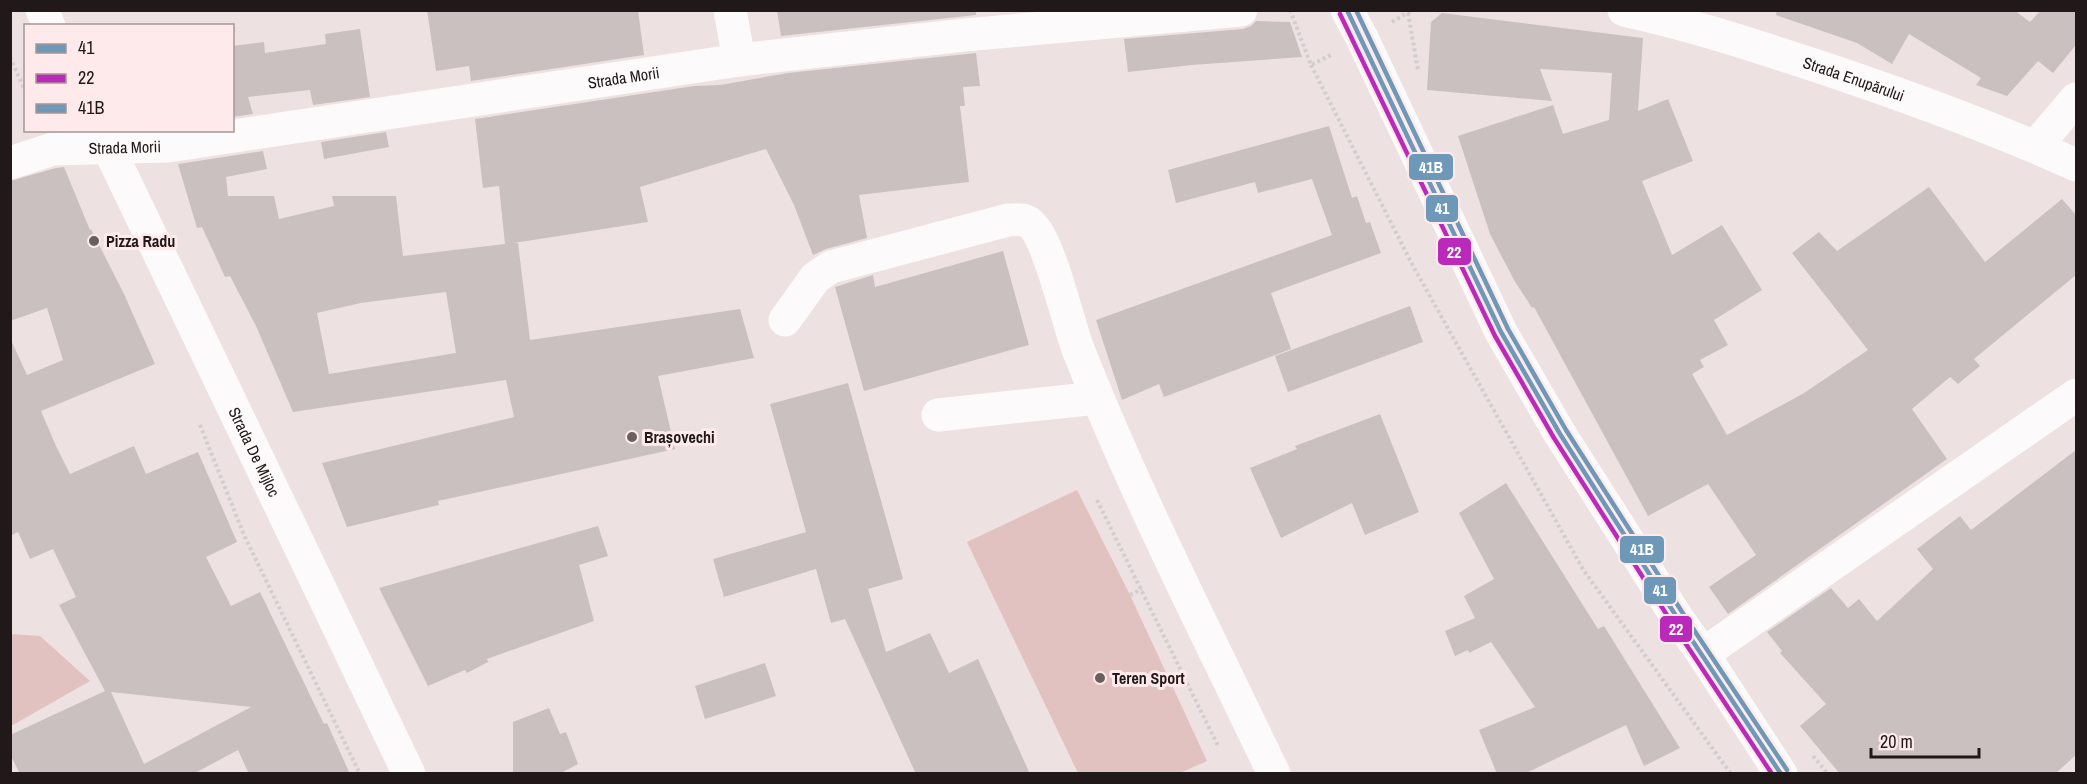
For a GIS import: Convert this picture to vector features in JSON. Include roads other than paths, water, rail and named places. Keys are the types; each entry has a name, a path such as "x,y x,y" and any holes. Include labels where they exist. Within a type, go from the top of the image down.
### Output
{"street":[{"path":"42,10 49,24"},
{"path":"730,10 739,60"},
{"name":"Strada Morii","path":"10,163 52,149 104,138 168,146 739,60 965,35 1241,10"},
{"path":"1347,10 1501,333 1560,434 1678,620 1782,774"},
{"name":"Strada Enupărului","path":"1624,10 1747,43 1893,92 2036,146 2076,165"},
{"path":"2036,146 2076,99"},
{"name":"Strada De Mijloc","path":"104,138 409,774"},
{"path":"785,320 815,278 831,267 1008,220 1026,221 1038,231 1048,255 1072,334 1097,398 1274,774"},
{"path":"1703,654 2076,395"},
{"path":"938,415 1097,398"}],"place":[{"name":"Pizza Radu","path":"94,241"},
{"name":"Brașovechi","path":"632,437"},
{"name":"Teren Sport","path":"1100,678"}]}
